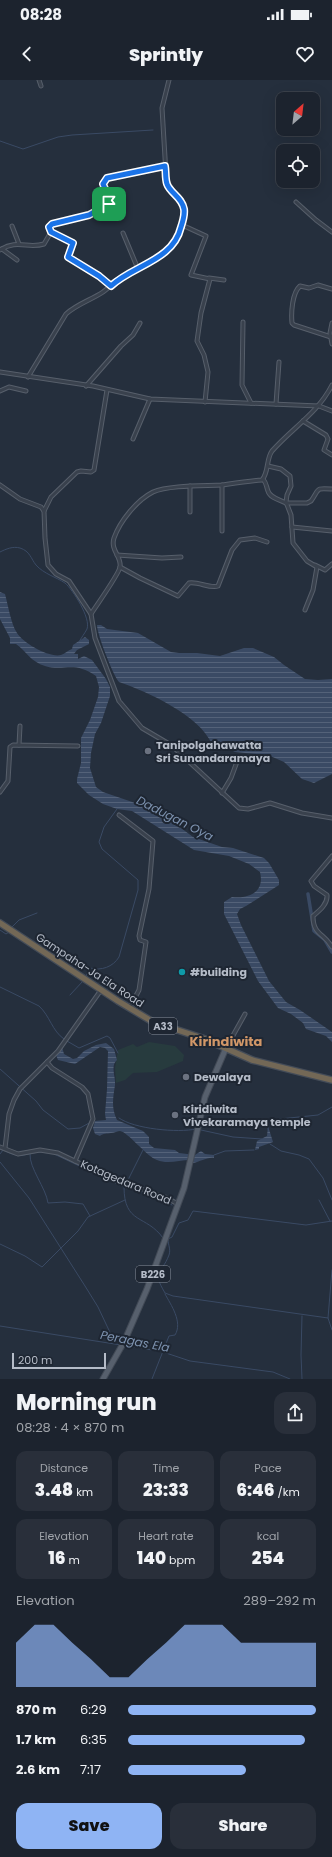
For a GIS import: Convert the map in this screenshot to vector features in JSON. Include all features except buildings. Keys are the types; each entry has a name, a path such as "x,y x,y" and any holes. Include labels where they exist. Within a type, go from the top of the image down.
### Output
{"highway":[{"name":"Gampaha-Ja Ela Road","path":"0,923 154,1023 205,1039 252,1060 331,1079"}],"main road":[{"name":"B226","path":"103,1379 123,1344 143,1301 191,1163 205,1097 226,1048"}],"street":[{"path":"39,80 41,86"},
{"path":"28,377 66,314 73,308 101,294 122,277 157,259 177,240 182,225 184,209 176,194 167,185 162,108 169,80"},
{"path":"1,249 14,244 38,246 44,244 51,232 49,227 52,224 89,215 109,204 110,200 103,184 107,178 165,166"},
{"path":"296,202 332,232"},
{"path":"182,225 206,236 191,274 224,280"},
{"path":"12,226 19,244"},
{"path":"51,232 73,243 68,257 99,276 111,286"},
{"path":"124,233 138,269"},
{"path":"1,249 17,260"},
{"path":"205,402 208,372 204,355 197,340 202,305 210,281 209,278"},
{"path":"331,337 294,325 291,317 293,301 300,286 309,288 318,285 332,289"},
{"path":"243,322 242,385 251,403"},
{"path":"86,386 120,346 133,335 140,323"},
{"path":"332,323 332,344"},
{"path":"276,404 279,362"},
{"path":"0,372 86,386 150,399 319,406 332,411"},
{"path":"263,479 273,451 319,406 332,385"},
{"path":"0,391 9,387 26,391"},
{"path":"107,390 94,470 91,472 77,472 51,497 44,511 48,565 56,574 69,581 91,614 95,638 119,701 142,728 171,745 236,806 242,809 270,803 302,814 332,818"},
{"path":"133,439 150,399"},
{"path":"303,421 326,435 328,438 324,450 332,455"},
{"path":"268,466 281,469 290,476 291,486 287,495 286,503 291,515 294,546 307,561 325,570 332,564"},
{"path":"91,614 120,567 113,547 114,539 137,504 154,492 190,486 263,479"},
{"path":"263,479 267,484 268,492 271,496 286,503 312,502 319,488 332,488"},
{"path":"222,484 222,531"},
{"path":"0,485 20,499 34,504 44,511"},
{"path":"190,486 190,512"},
{"path":"292,527 332,531"},
{"path":"120,567 178,596 189,583 199,582 215,587 218,586 232,550 240,540 255,538 267,542"},
{"path":"117,555 162,558 182,557"},
{"path":"305,610 313,590 316,572 315,565"},
{"path":"19,745 20,726"},
{"path":"0,792 8,781 10,746 78,746"},
{"path":"222,793 231,778 238,758"},
{"path":"119,816 153,841 149,890 139,936 140,940 146,942 139,990 129,1008"},
{"path":"332,856 311,881 314,886 327,895 328,899 313,916 313,921 316,931 327,940 332,947"},
{"path":"5,1148 9,1114 21,1087 58,1051 102,990"},
{"path":"226,1048 245,1014"},
{"path":"47,1062 52,1068 72,1080 87,1092 92,1121 75,1161"},
{"name":"Kotagedara Road","path":"0,1147 18,1154 50,1150 113,1179 165,1197 178,1204"}],"green space":[{"path":"149,1042 175,1046 184,1055 183,1061 157,1072 133,1073 125,1080 116,1083 115,1068 118,1050 133,1044 137,1047"}],"water":[{"path":"0,592 5,594 11,620 17,633 30,645 37,649 50,654 61,655 72,649 73,645 85,637 89,640 89,644 77,650 74,654 78,654 78,659 84,656 92,660 110,687 110,696 101,723 95,734 91,753 90,768 96,787 103,792 141,805 157,816 173,822 193,837 222,847 233,848 264,858 269,863 279,880 279,885 240,909 237,914 269,981 286,1002 332,1032 332,1042 326,1036 306,1029 303,1023 291,1014 278,1008 258,981 224,914 224,902 232,897 244,897 250,895 258,889 261,879 260,872 249,864 229,856 194,850 132,811 117,809 103,804 89,795 77,783 81,763 81,738 90,720 98,697 99,687 96,676 88,671 75,667 58,668 45,666 32,659 16,644 10,644 10,638 0,619"},
{"path":"97,625 101,625 107,629 138,633 171,652 220,656 244,648 253,648 274,657 305,679 332,679 332,774 314,783 302,779 284,762 268,755 235,752 219,744 212,744 196,723 185,714 158,698 119,682 106,654"},
{"path":"106,1043 114,1049 117,1060 114,1065 115,1082 113,1103 117,1120 143,1131 149,1137 149,1144 154,1148 175,1150 179,1153 195,1155 201,1151 205,1154 214,1155 214,1158 193,1163 193,1160 166,1162 153,1158 123,1132 119,1131 100,1136 95,1134 93,1128 95,1121 106,1120 108,1051 105,1048 100,1047 75,1064 58,1060 56,1055 62,1047 64,1054 73,1059 77,1058 84,1051 96,1045"},
{"path":"268,1126 273,1142 255,1150 257,1141 267,1136"}],"waterway":[{"path":"0,141 23,149 58,137 153,130"},
{"path":"0,552 17,547 23,549 28,553 39,568 65,583 77,598 84,611 88,624 87,629 79,642"},
{"path":"86,976 90,968 98,969 110,966 119,957 138,890 138,880 102,849 99,842 104,827 117,809"},
{"path":"308,894 314,931 325,940 332,952"},
{"path":"12,927 19,920 37,913"},
{"path":"0,930 6,934 9,932"},
{"path":"70,995 83,981"},
{"path":"0,987 39,1006 60,1036 64,1039"},
{"path":"67,1041 79,1048 107,1036 110,1038 118,1053"},
{"path":"0,1069 36,1101 43,1110 68,1129 80,1128 91,1122"},
{"path":"268,1129 270,1120 318,1115 332,1107"},
{"path":"119,1118 135,1125 156,1129 178,1131 196,1129"},
{"path":"201,1130 233,1137 262,1139"},
{"path":"270,1144 281,1151 309,1159 323,1178 332,1200"},
{"path":"0,1154 3,1150 15,1155 43,1152"},
{"path":"127,1182 143,1150"},
{"path":"214,1155 225,1151 254,1150"},
{"path":"30,1154 30,1160 47,1197 48,1203 65,1202 83,1204 90,1216"},
{"path":"54,1154 124,1187 156,1196 172,1205"},
{"path":"0,1162 29,1198 85,1286 98,1307 115,1343"},
{"path":"124,1187 125,1199 132,1214 150,1225 163,1238"},
{"path":"0,1244 25,1256 42,1267 78,1231 88,1217 125,1200"},
{"path":"319,1200 330,1221"},
{"path":"328,1318 173,1296 165,1293 158,1276 169,1255 170,1251 168,1239 172,1237 179,1223 188,1220 193,1211 306,1225 332,1221"},
{"path":"332,1270 328,1318 332,1330"},
{"path":"152,1379 169,1336 175,1335 178,1325 173,1308 165,1294"},
{"path":"302,1316 302,1379"},
{"name":"Peragas Ela","path":"0,1326 121,1345"},
{"name":"Peragas Ela","path":"124,1345 163,1352 190,1361 273,1372 290,1379"}],"place":[{"name":"Tanipolgahawatta Sri Sunandaramaya","path":"148,751"},
{"name":"#building","path":"182,972"},
{"name":"Dewalaya","path":"186,1077"},
{"name":"Kiridiwita Vivekaramaya temple","path":"175,1115"}],"district":[{"name":"Kirindiwita","path":"226,1041"}],"route":[{"path":"165,166 167,185 182,202 184,209 184,218 177,240 157,259 122,277 111,286 99,276 68,257 73,243 51,232 49,227 52,224 62,220 89,215 109,204 110,200 103,184 107,178 165,166"}],"water label":[{"name":"Dadugan Oya","path":"175,818"}]}
